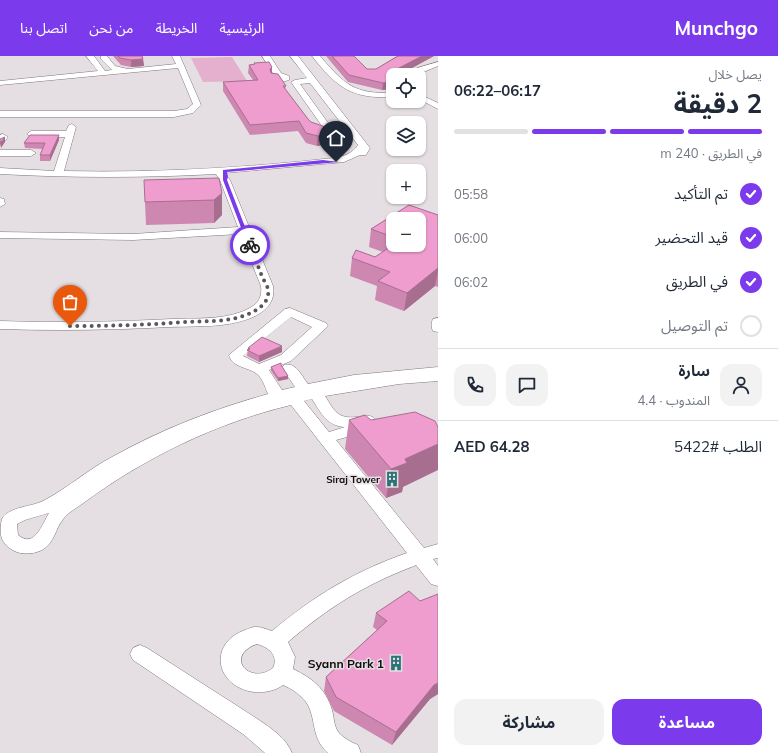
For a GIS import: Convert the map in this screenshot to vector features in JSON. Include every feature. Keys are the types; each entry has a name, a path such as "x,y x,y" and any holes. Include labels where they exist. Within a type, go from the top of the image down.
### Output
{"street":[{"path":"90,56 103,73"},
{"path":"0,113 174,114 190,111 196,105 176,56"},
{"path":"266,56 278,75"},
{"path":"0,171 58,174 223,174 352,160 362,155 365,148 294,56"},
{"path":"316,56 342,85 366,95"},
{"path":"104,57 114,69 139,70"},
{"path":"428,59 438,64"},
{"path":"426,68 438,64"},
{"path":"0,82 180,66"},
{"path":"312,80 295,82 305,101 332,134 321,134"},
{"path":"386,94 366,95 361,97 369,100 386,99"},
{"path":"426,100 438,106"},
{"path":"305,101 330,104"},
{"path":"31,134 71,131 58,174"},
{"path":"0,153 31,153"},
{"path":"0,325 43,327 212,321 240,317 261,307 265,303 269,293 267,284 263,279 223,174"},
{"path":"0,236 61,238 133,237 244,230"},
{"path":"258,369 286,358 321,326 290,312 236,354 236,357 240,361 258,369 269,380 277,396"},
{"path":"438,322 438,328"},
{"path":"289,368 304,394 324,438 429,554 438,579"},
{"path":"304,394 242,415 199,432 136,461 109,477 58,513 52,520 43,539 35,545 25,548 14,546 7,542 3,535 4,527 10,521 19,516 50,506 93,476 140,449 223,413 277,396 304,394 436,375"},
{"path":"304,394 338,422 348,424 382,421 324,438"},
{"path":"275,641 319,605 366,577 429,554"},
{"path":"257,635 267,637 275,641 282,648 286,657 282,674 274,680 265,683 254,684 244,680 236,674 231,666 230,657 233,648 238,642 247,637 257,635"},
{"path":"140,654 251,727 267,739 281,753"},
{"path":"282,674 305,687 312,693 318,704 326,735 335,746 350,753"}],"shaded area":[{"path":"232,57 247,81 203,82 191,58"}],"building":[{"path":"118,56 142,56 143,59 131,60 120,58"},
{"path":"332,56 354,56 367,69 376,69 398,56 422,56 399,68 386,68 386,83 349,75"},
{"path":"269,62 272,67 270,69 271,73 278,74 286,86 283,86 311,122 340,132 318,136 306,133 299,121 250,125 223,82 258,80 249,65 255,64 254,63"},
{"path":"30,135 59,135 50,155 40,155 45,143 24,143"},
{"path":"219,178 222,193 214,200 145,202 144,180"},
{"path":"409,205 438,215 438,268 407,293 378,281 390,272 352,258 356,250 375,257 386,250 386,252 426,252 426,212 398,212"},
{"path":"386,220 386,234 371,229"},
{"path":"262,337 282,346 259,356 247,350 250,349 248,348"},
{"path":"281,363 288,376 278,378 271,367"},
{"path":"415,412 435,421 438,427 438,444 405,459 407,463 391,469 349,420 365,415 371,420"},
{"name":"Syann Park 1","path":"409,591 420,601 438,594 438,683 434,685 396,732 336,697 326,677 387,621 376,613"}],"way so far":[{"path":"70,326 222,320 240,317 255,311 265,303 269,293 267,284 263,279 250,245"}],"place":[{"name":"Siraj Tower","path":"392,479"},
{"name":"Syann Park 1","path":"396,663"}],"route":[{"path":"250,245 225,180 225,170 336,162"}]}
